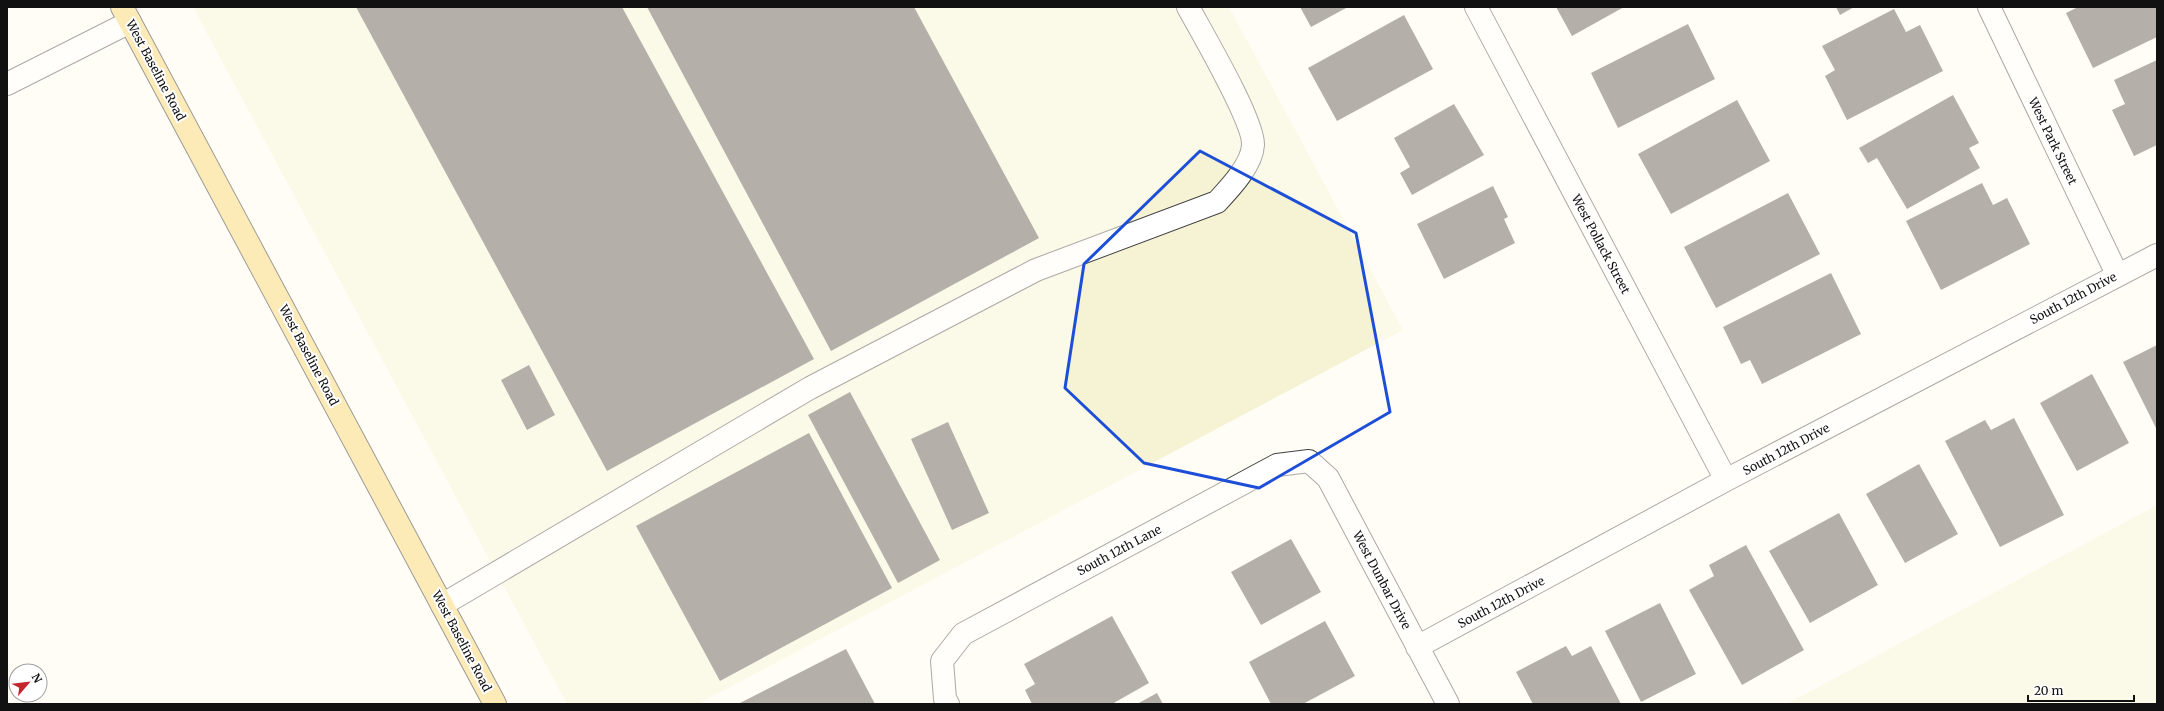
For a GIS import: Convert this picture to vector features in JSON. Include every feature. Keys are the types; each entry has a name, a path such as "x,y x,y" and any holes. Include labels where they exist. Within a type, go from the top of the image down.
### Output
{"main road":[{"name":"West Baseline Road","path":"126,15 495,704"}],"street":[{"path":"442,605 810,388 1036,270 1217,202 1237,181 1250,156 1253,145 1245,115 1188,7"},
{"name":"West Pollack Street","path":"1476,7 1726,480"},
{"name":"West Park Street","path":"1989,7 2118,274"},
{"path":"7,84 126,15"},
{"name":"South 12th Drive","path":"1417,647 1726,480 2118,274 2157,255"},
{"name":"West Dunbar Drive","path":"1309,461 1328,478 1448,704"},
{"name":"South 12th Lane","path":"948,704 945,699 942,662 963,634 1278,465 1309,461"}],"highlighted area":[{"path":"1200,151 1356,233 1390,412 1259,488 1144,463 1065,388 1084,264"}],"shaded area":[{"path":"193,7 1229,7 1403,330 698,704 567,704"},
{"path":"2157,505 2157,704 1787,704"}],"building":[{"path":"356,7 622,7 814,359 607,471"},
{"path":"647,7 914,7 1039,238 831,351"},
{"path":"1300,7 1348,7 1311,27"},
{"path":"1556,7 1624,7 1572,36"},
{"path":"1836,7 1854,7 1840,15"},
{"path":"2078,7 2157,7 2157,37 2093,68 2066,13"},
{"path":"1894,9 1906,32 1920,25 1943,71 1847,120 1825,76 1835,70 1822,46"},
{"path":"1404,15 1433,69 1337,121 1308,68"},
{"path":"1688,24 1715,79 1618,128 1591,73"},
{"path":"2157,60 2157,145 2134,156 2112,110 2125,104 2114,80"},
{"path":"1953,95 1979,143 1969,148 1980,168 1907,209 1877,158 1868,163 1859,148"},
{"path":"1737,100 1770,161 1671,214 1638,154"},
{"path":"1454,104 1484,155 1412,195 1400,173 1410,167 1394,138"},
{"path":"1982,183 1993,205 2007,198 2030,244 1941,290 1906,221"},
{"path":"1493,186 1508,217 1504,219 1515,243 1444,279 1417,224"},
{"path":"1788,193 1820,254 1716,308 1684,247"},
{"path":"1831,273 1861,334 1762,384 1750,360 1741,364 1723,327"},
{"path":"2157,345 2157,430 2123,362"},
{"path":"529,365 555,415 527,430 501,380"},
{"path":"2092,374 2129,443 2077,471 2040,403"},
{"path":"850,392 940,560 898,583 808,415"},
{"path":"2014,418 2064,515 2000,547 1945,441 1985,420 1991,430"},
{"path":"948,422 989,513 952,530 911,439"},
{"path":"809,433 892,588 720,681 636,526"},
{"path":"1919,464 1958,534 1905,563 1866,494"},
{"path":"1839,513 1878,585 1810,623 1769,551"},
{"path":"1291,539 1321,592 1261,625 1231,572"},
{"path":"1746,545 1804,650 1742,685 1689,590 1714,576 1709,565"},
{"path":"1660,603 1696,674 1641,702 1605,631"},
{"path":"1112,616 1149,683 1112,704 1032,704 1025,690 1035,684 1024,664"},
{"path":"1325,621 1355,676 1303,704 1271,704 1249,662"},
{"path":"1566,646 1572,656 1591,646 1621,704 1533,704 1516,672"},
{"path":"846,649 875,704 740,703"},
{"path":"1157,693 1163,704 1137,704"}]}
